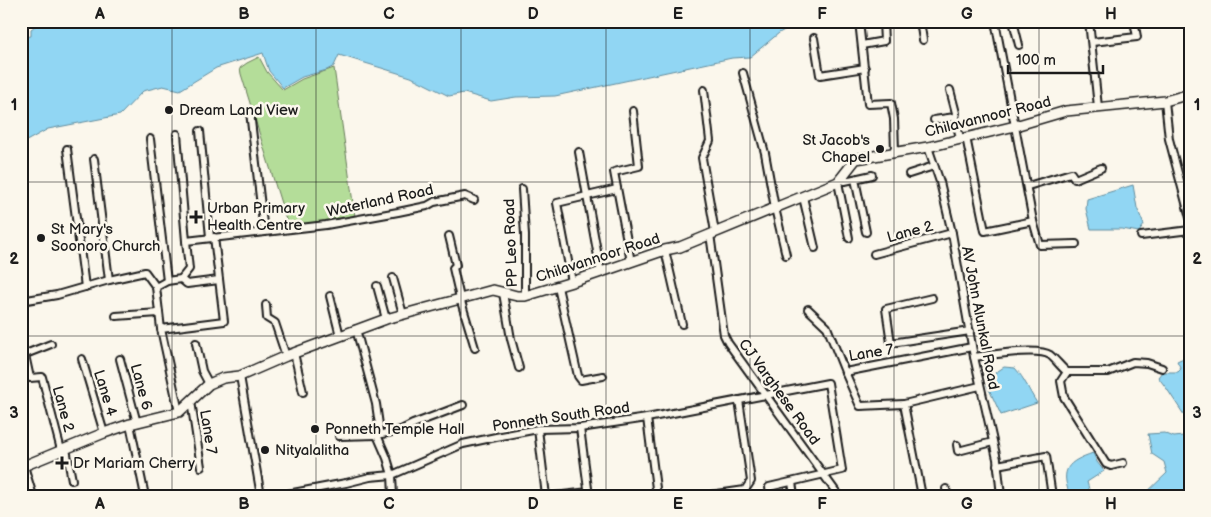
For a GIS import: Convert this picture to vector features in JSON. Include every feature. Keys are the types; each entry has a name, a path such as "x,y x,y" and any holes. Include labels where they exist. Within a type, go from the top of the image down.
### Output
{"street":[{"path":"859,21 868,104 891,103 894,119 894,151"},
{"path":"862,45 884,41 882,22 887,21"},
{"path":"920,21 923,40"},
{"path":"995,21 1040,245 1076,244"},
{"path":"1013,21 1018,46"},
{"path":"1089,21 1098,107"},
{"path":"1092,42 1137,37 1134,21"},
{"path":"814,38 820,75 865,68"},
{"path":"743,73 766,153 775,208 786,254"},
{"name":"CJ Varghese Road","path":"704,90 710,141 702,158 713,233 724,335 839,496"},
{"path":"950,90 984,231 1034,221"},
{"name":"Chilavannoor Road","path":"179,412 209,384 223,378 240,376 386,319 493,290 525,296 601,273 665,250 680,247 840,181 856,159 894,151 928,147 1015,126 1066,111 1165,101 1190,94"},
{"path":"1165,101 1170,139 1190,218"},
{"path":"631,262 614,172 639,166 633,111"},
{"path":"250,112 264,232"},
{"path":"934,120 955,117"},
{"path":"161,329 224,321 200,131"},
{"path":"177,134 188,269 181,280"},
{"path":"150,139 167,281"},
{"name":"AV John Alunkal Road","path":"928,147 940,182 952,233 972,347 993,442 1001,496"},
{"path":"67,149 85,287"},
{"path":"580,152 601,273"},
{"path":"94,159 109,280"},
{"path":"909,174 934,166"},
{"path":"1028,186 1071,172 1075,179 1101,168"},
{"path":"849,238 840,181 872,175"},
{"path":"855,179 866,232"},
{"path":"572,282 557,203 617,189"},
{"name":"PP Leo Road","path":"522,190 525,235 525,296"},
{"name":"Waterland Road","path":"186,241 326,225 427,206 434,202 465,196 474,200"},
{"path":"802,197 815,248"},
{"path":"1141,236 1190,230"},
{"name":"Lane 2","path":"874,254 952,233"},
{"path":"449,236 456,265 454,268 460,298 475,348"},
{"path":"665,250 682,324"},
{"path":"21,301 56,295 145,272 156,287 161,329 179,412 134,423 104,433 22,467 33,496"},
{"path":"393,278 403,314"},
{"path":"156,287 167,281 181,280 187,284 219,280"},
{"path":"377,286 386,319"},
{"path":"558,287 578,376 582,380 603,376"},
{"path":"503,293 511,339 519,368"},
{"path":"330,296 340,336"},
{"path":"932,298 886,309 891,343 970,331"},
{"path":"266,305 267,318 275,323 290,355 303,392"},
{"name":"Lane 7","path":"808,310 827,327 845,372 972,347"},
{"path":"116,316 159,314"},
{"path":"356,330 376,404 379,424 377,435 392,475 393,496"},
{"path":"196,343 202,371 209,384"},
{"path":"23,355 51,344"},
{"path":"974,357 1003,353 1035,352 1049,354 1067,372 1108,372 1133,362 1147,363 1162,368"},
{"name":"Lane 2","path":"23,355 30,378 42,377 64,450"},
{"name":"Lane 4","path":"82,359 104,433"},
{"name":"Lane 6","path":"120,359 134,423 145,496"},
{"path":"845,372 860,406 904,404"},
{"path":"1067,372 1061,381 1064,397 1106,464 1111,466 1123,463"},
{"path":"240,376 262,496"},
{"name":"Ponneth South Road","path":"277,496 346,483 370,476 392,475 463,444 538,429 580,428 647,418 828,383 842,470 823,474"},
{"path":"893,407 980,386"},
{"path":"703,496 731,494 746,490 751,481 739,400"},
{"name":"Lane 7","path":"190,401 201,467"},
{"path":"904,404 922,496"},
{"path":"339,436 377,435 402,430 463,405"},
{"path":"647,418 657,496"},
{"path":"554,496 589,494 580,428"},
{"path":"538,429 546,496"},
{"path":"957,445 958,451 993,442"},
{"path":"64,450 72,480"},
{"path":"997,465 1046,456 1052,496"},
{"path":"770,496 769,487 823,474"},
{"path":"792,482 794,496"}],"green space":[{"path":"259,57 267,72 283,90 302,79 334,68 355,217 288,226 241,74 240,68"}],"water":[{"path":"42,21 800,21 779,33 750,57 732,58 555,96 516,97 491,101 464,93 449,96 411,77 339,55 334,66 327,70 302,77 283,88 269,71 263,53 216,68 180,90 163,86 143,91 120,115 48,129 21,144 21,38 31,36 31,29"},
{"path":"1133,185 1137,208 1144,225 1139,232 1122,229 1091,229 1086,209 1087,199"},
{"path":"1188,356 1190,357 1190,424 1158,377 1162,372 1178,372 1181,369 1177,361"},
{"path":"1004,367 1015,368 1022,376 1037,403 1001,415 987,385 995,373"},
{"path":"1164,433 1174,437 1183,436 1190,441 1190,487 1180,496 1171,496 1169,493 1163,496 1143,496 1167,473 1164,462 1152,454 1148,434"},
{"path":"1093,453 1104,471 1087,482 1091,496 1070,496 1066,479 1068,468 1077,460"}],"place":[{"name":"Dream Land View","path":"169,110"},
{"name":"St Jacob's Chapel","path":"880,149"},
{"name":"Urban Primary Health Centre","path":"196,217"},
{"name":"St Mary's Soonoro Church","path":"41,238"},
{"name":"Ponneth Temple Hall","path":"315,429"},
{"name":"Nityalalitha","path":"265,450"},
{"name":"Dr Mariam Cherry","path":"62,463"}]}
